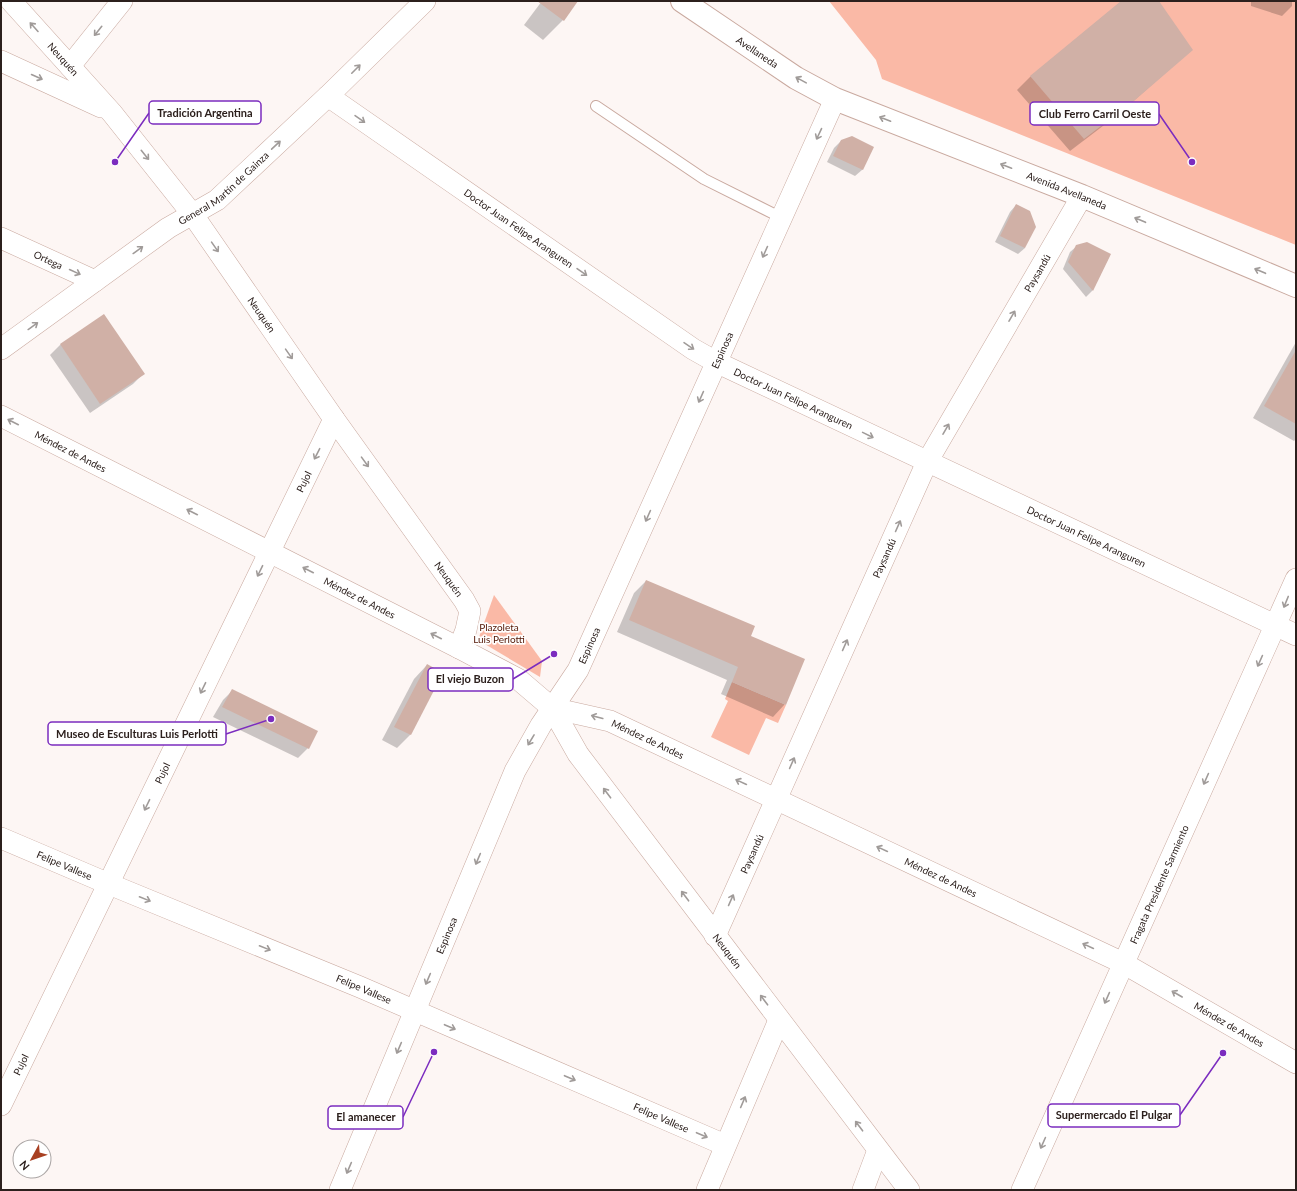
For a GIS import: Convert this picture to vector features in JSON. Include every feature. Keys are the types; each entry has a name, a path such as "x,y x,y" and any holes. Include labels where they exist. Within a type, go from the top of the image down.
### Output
{"main road":[{"name":"Avellaneda","path":"682,1 796,78 835,99"},
{"name":"Avenida Avellaneda","path":"835,99 1082,196 1296,286"}],"street":[{"name":"Neuquén","path":"11,1 112,113 193,215 334,419 470,611 466,630 459,648"},
{"path":"70,66 122,1"},
{"name":"General Martín de Gainza","path":"1,349 168,228 218,200 328,96 425,1"},
{"path":"1,61 112,113"},
{"name":"Doctor Juan Felipe Aranguren","path":"328,96 693,349 716,362 1296,635"},
{"name":"Espinosa","path":"340,1190 515,771 527,747 578,670 780,217 835,99"},
{"name":"Paysandú","path":"715,936 927,462 1082,196"},
{"name":"Ortega","path":"1,238 95,281"},
{"name":"Méndez de Andes","path":"1,416 518,679 552,708 610,721 1123,963 1296,1062"},
{"name":"Pujol","path":"1,1105 334,419"},
{"name":"Fragata Presidente Sarmiento","path":"1022,1190 1296,579"},
{"name":"Neuquén","path":"552,708 578,754 909,1190"},
{"name":"Felipe Vallese","path":"1,838 360,987 414,1012 725,1145"},
{"path":"707,1190 779,1020"},
{"path":"863,1190 878,1150"}],"lane":[{"path":"596,106 704,179 780,217"}],"green space":[{"path":"829,1 1296,1 1296,245 882,79 876,60"},
{"name":"Plazoleta Luis Perlotti","path":"494,595 542,661 540,677 478,640"},
{"path":"732,682 786,705 778,723 766,718 749,755 711,737 728,701 725,699"}],"building":[{"path":"537,1 578,1 564,21"},
{"path":"1121,1 1159,1 1193,50 1135,100 1084,139 1030,76"},
{"path":"852,136 874,147 863,170 833,156 841,140"},
{"path":"1016,204 1030,211 1036,227 1025,248 1000,236"},
{"path":"1087,242 1111,254 1093,291 1068,262 1076,245"},
{"path":"104,314 145,374 100,404 60,344"},
{"path":"1296,350 1296,424 1264,406"},
{"path":"646,580 755,626 751,636 805,659 786,705 732,682 738,667 629,620"},
{"path":"427,664 443,673 411,735 394,727"},
{"path":"232,689 318,731 309,749 222,707"}],"place":[{"name":"Tradición Argentina","path":"115,162"},
{"name":"Club Ferro Carril Oeste","path":"1192,162"},
{"name":"El viejo Buzon","path":"554,654"},
{"name":"Museo de Esculturas Luis Perlotti","path":"271,719"},
{"name":"El amanecer","path":"434,1052"},
{"name":"Supermercado El Pulgar","path":"1223,1053"}]}
